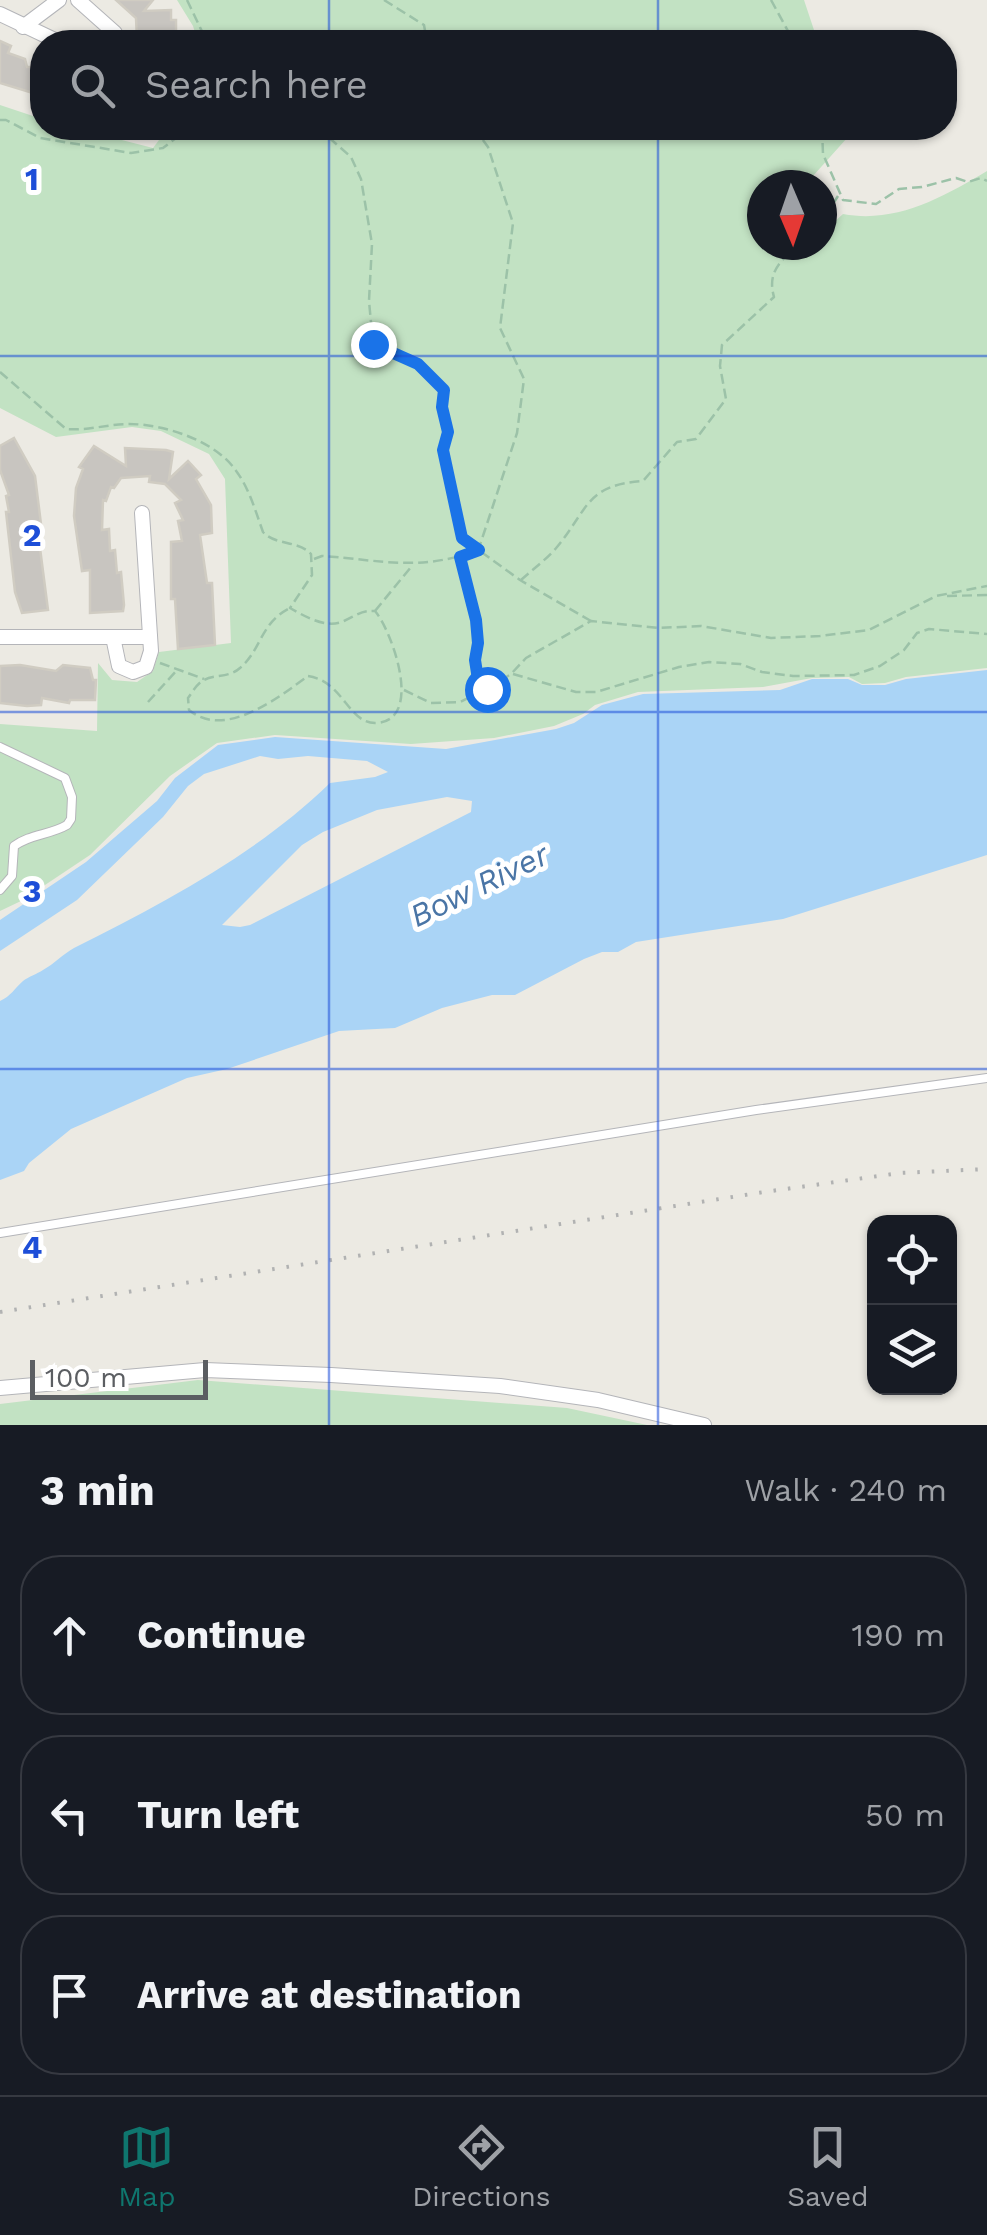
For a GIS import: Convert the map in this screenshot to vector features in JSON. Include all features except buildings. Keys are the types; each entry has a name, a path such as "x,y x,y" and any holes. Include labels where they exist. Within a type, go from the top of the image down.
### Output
{"street":[{"path":"23,27 58,0"},
{"path":"78,0 112,30"},
{"path":"0,14 30,30"},
{"path":"113,637 116,663 124,670 138,671 148,663 142,513"},
{"path":"0,636 150,638"},
{"path":"0,1388 205,1370 331,1375 520,1389 598,1400 704,1425"}],"lane":[{"path":"0,747 65,778 72,808 67,826 26,838 14,846 12,876 0,890"},
{"path":"0,1233 756,1110 987,1078"}],"path":[{"path":"188,0 201,30"},
{"path":"384,0 424,24 425,30"},
{"path":"770,0 787,30"},
{"path":"0,120 30,134"},
{"path":"56,140 131,153 163,148 173,140"},
{"path":"332,140 351,157 361,178 372,244 369,314 373,344 418,364 444,390 442,407 448,432 443,450 462,538 520,580 591,622 658,628 701,626 771,638 868,630 936,596 987,586"},
{"path":"479,550 517,433 524,379 500,328 512,224 483,140"},
{"path":"822,140 823,154 843,200 876,204 899,189 956,178 987,181"},
{"path":"520,580 556,548 588,502 614,483 642,480 677,442 696,439 706,427 726,399 720,366 722,345 774,297 770,282 774,268 782,260"},
{"path":"0,372 66,429 157,426 220,455 237,472 268,538 307,549 313,559 312,575 290,608 268,625 240,669 228,676 205,679 179,668 148,663"},
{"path":"313,559 322,556 412,566 479,550"},
{"path":"460,557 476,620 475,660 480,692"},
{"path":"374,611 412,566"},
{"path":"936,596 987,594"},
{"path":"205,679 188,698 189,710 203,718 261,709 308,676 336,688 357,718 373,723 386,720 403,689 393,644 374,611 364,610 332,624 290,608"},
{"path":"403,689 430,703 460,702 511,674 526,658 591,622"},
{"path":"511,674 576,692 596,692 708,662 740,664 793,676 854,675 880,666 929,628 987,634"},
{"path":"148,702 179,668"}],"green space":[{"path":"177,0 804,0 814,30 194,30"},
{"path":"0,105 30,115 30,140 122,140 153,148 159,140 845,140 818,170 747,170 747,260 837,260 837,219 843,214 900,212 936,199 987,171 987,668 885,683 862,684 849,677 812,678 763,687 638,692 595,705 554,726 494,738 411,744 275,735 217,743 170,776 90,855 0,911 0,724 97,731 98,663 112,680 137,682 153,671 159,652 231,643 225,479 209,454 161,431 132,427 56,437 0,408"},
{"path":"198,1380 567,1408 647,1425 0,1425 0,1404"}],"water":[{"name":"Bow River","path":"987,670 987,855 783,919 636,942 618,952 602,952 584,959 515,995 492,995 442,1008 395,1028 339,1031 227,1069 187,1078 71,1129 24,1171 0,1180 0,1001 70,950 176,894 241,854 330,783 388,772 367,761 260,756 204,774 77,900 0,951 0,920 86,862 157,801 175,778 218,745 275,737 446,749 556,729 574,723 602,705 643,694 780,690 812,679 885,685","holes":["447,797 472,801 471,812 250,925 222,925 302,845 323,832 377,810"]}],"railway":[{"path":"0,1312 764,1192 900,1173 987,1169"}],"route":[{"path":"373,344 426,369 444,390 442,407 448,432 443,450 462,538 479,550 460,557 476,620 475,660 480,692 487,689"}]}
